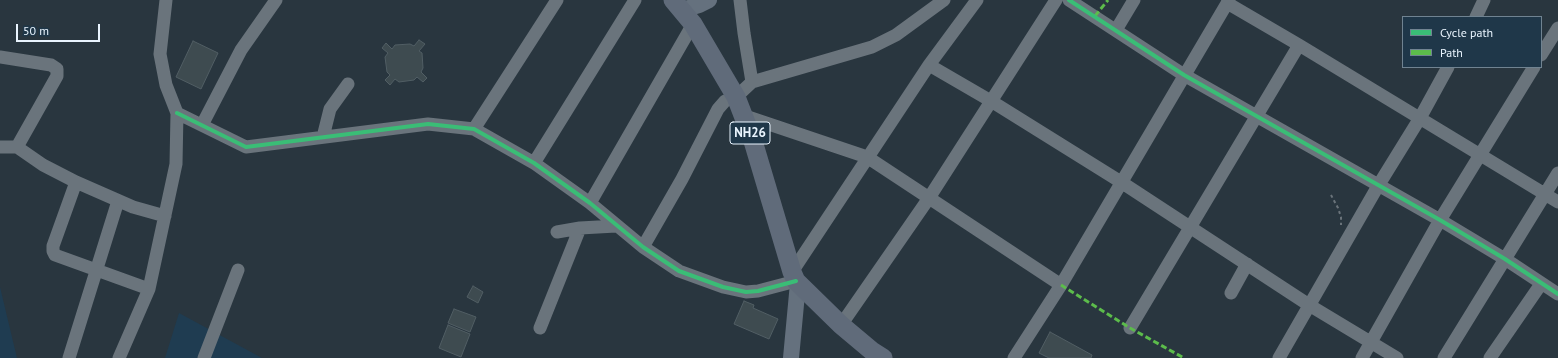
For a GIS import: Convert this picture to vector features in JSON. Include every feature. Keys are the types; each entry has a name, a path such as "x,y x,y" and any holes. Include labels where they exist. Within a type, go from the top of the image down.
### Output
{"highway":[{"name":"NH26","path":"683,11 736,97 745,116 795,279 841,325 878,356"}],"main road":[{"path":"683,11 709,0"},
{"path":"792,358 795,279"}],"street":[{"path":"119,358 149,289 176,164 177,113 166,85 160,54 166,0"},
{"path":"202,125 241,50 276,0"},
{"path":"474,129 557,0"},
{"path":"534,163 635,0"},
{"path":"740,0 752,82"},
{"path":"642,247 682,179 718,109 725,101 736,97 752,82 872,47 896,35 944,0"},
{"path":"177,113 246,147 322,136 428,124 474,129 534,163 590,203 642,247 678,271 723,287 746,292 758,291 795,279 867,157 928,65 977,0"},
{"path":"841,325 929,198 1056,0"},
{"path":"1069,0 1184,75 1440,220 1505,259 1558,294"},
{"path":"1116,30 1134,0"},
{"path":"1014,358 1061,285 1228,1 1558,202"},
{"path":"590,203 683,11"},
{"path":"1542,53 1558,28"},
{"path":"1130,328 1300,45"},
{"path":"0,57 51,64 57,69 57,76 17,147"},
{"path":"928,65 991,100 1191,227 1309,305 1397,358"},
{"path":"1279,358 1378,186 1420,118 1447,68"},
{"path":"1362,358 1440,220 1533,68"},
{"path":"322,136 330,109 348,84"},
{"path":"745,116 867,157 1061,285"},
{"path":"0,147 17,147 44,165 76,182 133,207 165,216"},
{"path":"1444,358 1558,173"},
{"path":"76,182 53,251 55,255 149,289"},
{"path":"69,358 118,201"},
{"path":"557,232 580,228 616,226"},
{"path":"540,328 580,228"},
{"path":"1231,293 1247,264"},
{"path":"204,358 238,270"},
{"path":"1490,358 1541,284"}],"path":[{"path":"1331,196 1341,217 1342,230"}],"shaded area":[{"path":"0,287 11,333 17,358 0,358"},
{"path":"179,313 262,358 165,358"}],"building":[{"path":"419,40 425,44 419,51 422,53 423,68 421,72 427,78 423,82 417,77 414,80 399,82 395,79 390,85 385,80 390,75 387,72 385,57 388,53 382,48 386,43 392,49 395,45 410,44 414,46"},
{"path":"193,41 218,53 201,89 176,77"},
{"path":"473,286 483,292 478,303 467,297"},
{"path":"744,301 754,305 753,308 778,319 769,339 734,324"},
{"path":"454,309 476,317 470,332 448,323"},
{"path":"448,325 470,334 461,357 439,348"},
{"path":"1050,332 1092,355 1091,358 1049,358 1039,353"}],"marked path":[{"path":"1095,16 1108,0"},
{"path":"1061,285 1130,328 1184,358"}],"cycle path":[{"path":"1069,0 1184,75 1440,220 1505,259 1558,294"},
{"path":"177,113 246,147 428,124 474,129 534,163 590,203 643,247 679,271 723,287 746,292 758,291 796,281"}]}
